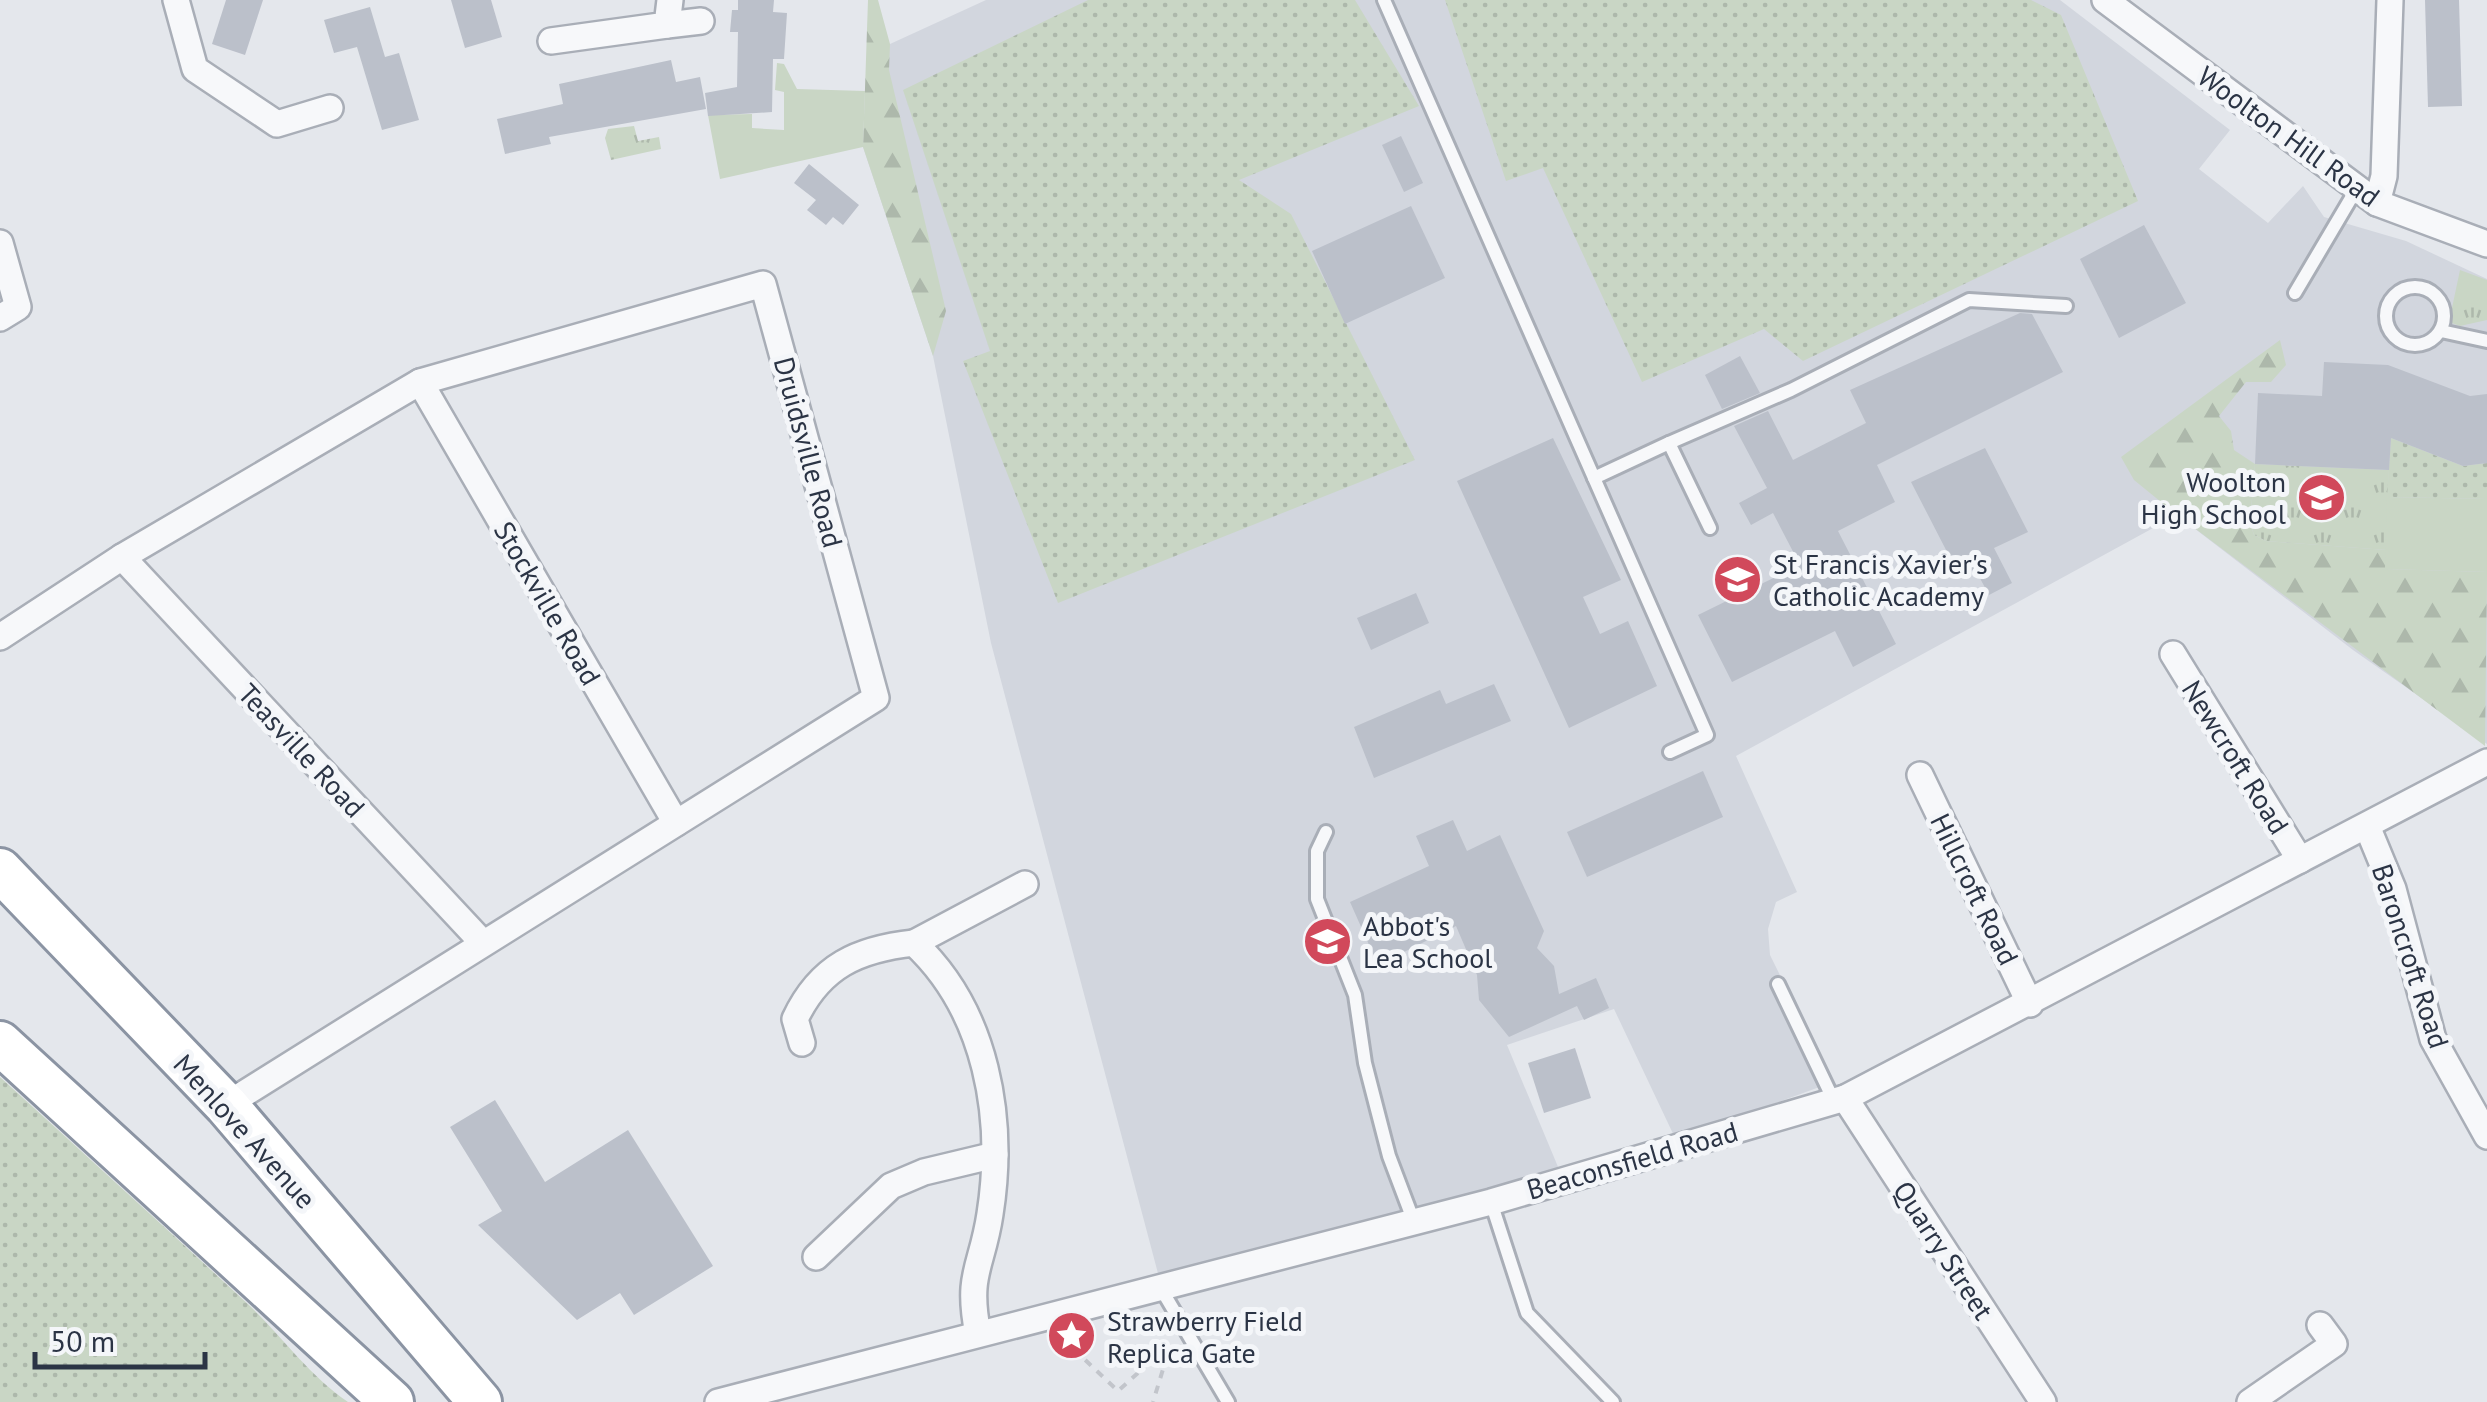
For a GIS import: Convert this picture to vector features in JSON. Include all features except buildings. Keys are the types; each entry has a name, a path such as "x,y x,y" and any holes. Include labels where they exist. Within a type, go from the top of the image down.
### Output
{"highway":[{"name":"Menlove Avenue","path":"0,870 226,1105 453,1384 480,1402"},
{"path":"2,1052 392,1402"}],"street":[{"path":"176,0 195,68 277,124 330,108"},
{"name":"Woolton Hill Road","path":"2106,0 2367,195 2487,244"},
{"path":"2367,195 2384,176 2390,0"},
{"path":"551,41 669,12 701,21"},
{"path":"0,244 18,307 0,318"},
{"name":"Druidsville Road","path":"0,636 122,557 420,382 763,284 876,698 226,1105"},
{"name":"Stockville Road","path":"420,382 676,823"},
{"name":"Teasville Road","path":"122,557 482,942"},
{"name":"Newcroft Road","path":"2173,654 2300,860"},
{"name":"Beaconsfield Road","path":"718,1402 1492,1202 1840,1100 2487,762"},
{"name":"Hillcroft Road","path":"1920,774 2030,1004"},
{"name":"Baroncroft Road","path":"2366,826 2393,889 2434,1039 2487,1136"},
{"path":"802,1043 795,1019 808,992 838,966 872,947 914,943 1025,884"},
{"path":"914,943 949,987 972,1026 988,1069 995,1155 989,1222 971,1288 978,1334"},
{"name":"Quarry Street","path":"1840,1100 2044,1402"},
{"path":"816,1258 891,1186 924,1172 995,1155"},
{"path":"2259,1399 2334,1344"}],"lane":[{"path":"1384,0 1707,735 1670,752"},
{"path":"2295,293 2367,195"},
{"path":"2408,286 2428,289 2444,312 2440,331 2426,343 2398,340 2386,324 2387,305 2408,286"},
{"path":"1594,478 1791,390 1969,300 2066,306"},
{"path":"2440,331 2487,341"},
{"path":"1669,443 1710,528"},
{"path":"1326,832 1317,851 1317,899 1356,995 1365,1063 1385,1140 1414,1222"},
{"path":"1778,984 1840,1100"},
{"path":"1492,1202 1527,1313 1613,1402"},
{"path":"1160,1287 1228,1402"}],"path":[{"path":"1058,1313 1064,1342 1114,1390 1160,1353 1168,1353 1153,1402"}],"shaded area":[{"name":"St Francis Xavier's Catholic Academy","path":"986,0 2060,0 2230,130 2199,169 2268,223 2303,186 2324,217 2406,241 2487,279 2487,744 2353,650 2177,515 1736,756 1797,892 1776,902 1768,929 1770,955 1833,1082 1676,1140 1614,1009 1507,1045 1561,1174 1160,1281 991,643 933,356 863,147 865,91 890,44"}],"green space":[{"path":"868,0 878,0 890,44 889,70 946,311 933,356 863,147"},
{"path":"1088,0 1355,0 1419,106 1239,180 1291,214 1415,460 1058,603 963,361 990,351 903,90"},
{"path":"1445,0 2031,0 2061,15 2138,201 1803,361 1764,329 1642,382 1543,168 1506,181"},
{"path":"777,63 784,64 797,89 865,91 863,147 720,179 708,115 752,114 752,128 784,130 784,92 775,90"},
{"path":"634,126 638,141 659,137 661,149 611,160 605,138 608,129"},
{"path":"2460,270 2487,280 2487,320 2460,326 2449,322"},
{"path":"2280,340 2286,365 2271,382 2246,382 2219,416 2231,431 2234,450 2255,464 2250,522 2254,535 2266,541 2386,550 2386,569 2487,572 2485,746 2177,515 2134,480 2121,457"},
{"path":"2391,438 2463,466 2487,463 2487,499 2387,497"},
{"path":"2255,464 2389,470 2386,550 2266,541 2254,535 2250,522"},
{"path":"2387,497 2487,499 2487,572 2385,569"},
{"path":"0,1077 250,1306 309,1369 348,1402 0,1402"}],"place":[{"name":"Woolton High School","path":"2321,497"},
{"name":"St Francis Xavier's Catholic Academy","path":"1738,579"},
{"name":"Abbot's Lea School","path":"1328,941"},
{"name":"Strawberry Field Replica Gate","path":"1072,1336"}]}
